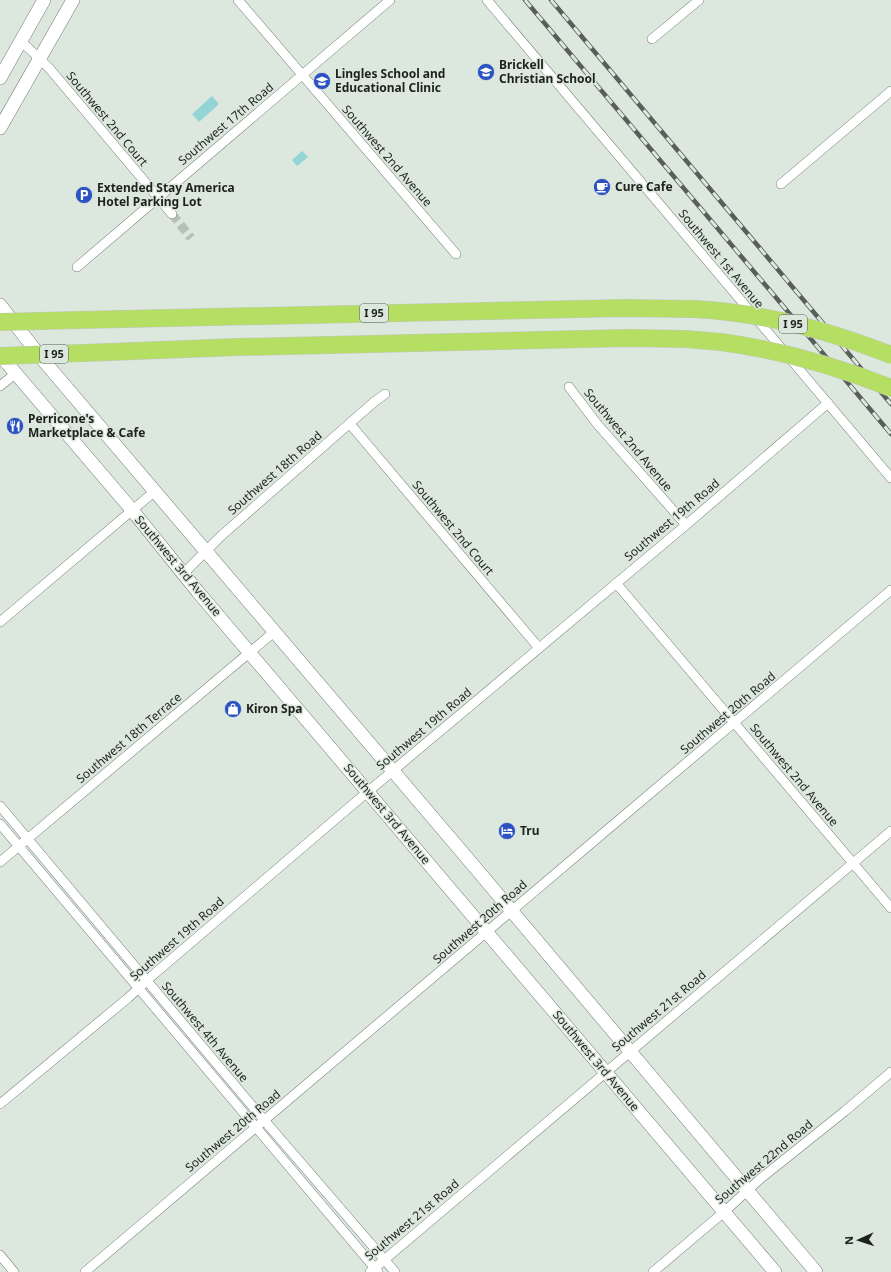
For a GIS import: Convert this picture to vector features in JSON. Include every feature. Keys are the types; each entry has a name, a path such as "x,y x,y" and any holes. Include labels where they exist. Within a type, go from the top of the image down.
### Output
{"highway":[{"name":"I 95","path":"0,322 626,308 692,309 751,316 811,328 891,355"},
{"name":"I 95","path":"0,355 238,347 679,338 721,342 770,350 819,362 891,388"}],"main road":[{"path":"0,78 44,0"},
{"path":"0,128 73,0"},
{"path":"0,305 43,360 816,1272"},
{"path":"0,322 19,342 43,360"},
{"name":"Southwest 3rd Avenue","path":"0,355 132,510 183,574 775,1272"}],"street":[{"name":"Southwest 2nd Avenue","path":"238,0 456,254"},
{"name":"Southwest 17th Road","path":"77,267 390,0"},
{"name":"Southwest 1st Avenue","path":"487,0 891,478"},
{"path":"652,39 699,0"},
{"name":"Southwest 2nd Court","path":"22,41 49,68 172,214"},
{"path":"781,184 891,91"},
{"path":"0,386 15,374"},
{"name":"Southwest 2nd Avenue","path":"569,387 598,425 686,526"},
{"name":"Southwest 18th Road","path":"183,574 221,536 385,394"},
{"name":"Southwest 19th Road","path":"0,1104 368,791 686,526 828,403"},
{"name":"Southwest 2nd Court","path":"350,424 539,648"},
{"path":"0,622 155,491"},
{"name":"Southwest 2nd Avenue","path":"616,583 891,908"},
{"name":"Southwest 20th Road","path":"85,1272 891,590"},
{"name":"Southwest 18th Terrace","path":"0,862 274,632"},
{"name":"Southwest 4th Avenue","path":"0,806 146,981 395,1272"},
{"name":"Southwest 4th Avenue","path":"0,824 256,1127 374,1271"},
{"name":"Southwest 21st Road","path":"374,1271 384,1260 891,831"},
{"name":"Southwest 22nd Road","path":"653,1272 724,1212 747,1190 891,1072"},
{"path":"0,1255 14,1272"}],"water":[{"path":"212,96 219,104 199,122 192,114"},
{"path":"302,151 308,157 297,166 292,160"}],"tunnel":[{"path":"172,214 191,238"}],"railway":[{"path":"525,0 891,434"},
{"path":"551,0 891,404"}],"place":[{"name":"Brickell Christian School","path":"486,72"},
{"name":"Lingles School and Educational Clinic","path":"322,81"},
{"name":"Cure Cafe","path":"602,187"},
{"name":"Extended Stay America Hotel Parking Lot","path":"84,195"},
{"name":"Perricone's Marketplace & Cafe","path":"15,426"},
{"name":"Kiron Spa","path":"233,709"},
{"name":"Tru","path":"507,831"}]}
